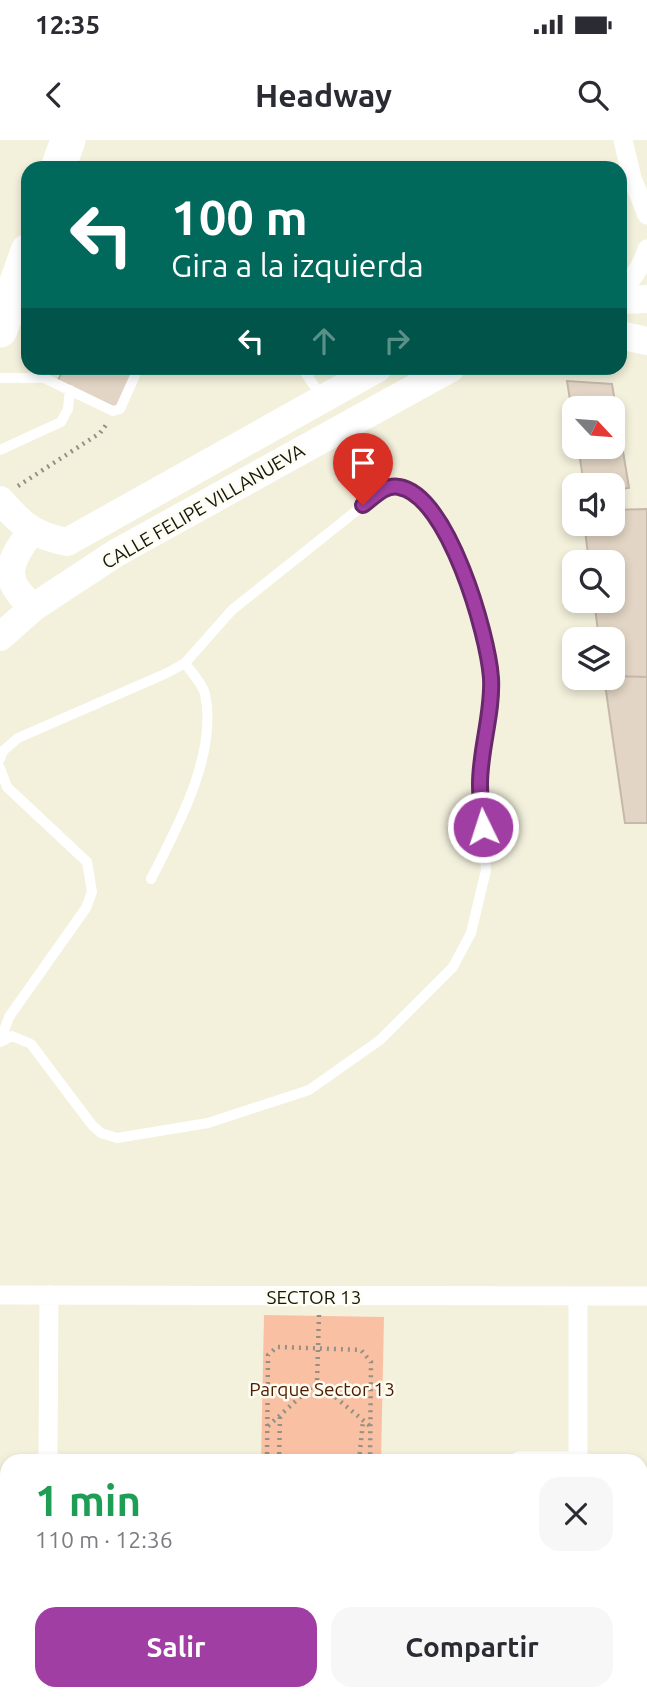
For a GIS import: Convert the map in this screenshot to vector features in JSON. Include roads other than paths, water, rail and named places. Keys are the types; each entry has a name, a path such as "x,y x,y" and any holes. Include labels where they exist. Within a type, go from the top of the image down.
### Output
{"highway":[{"path":"60,161 68,140"},
{"path":"0,330 21,271"}],"main road":[{"path":"627,300 647,299"},
{"path":"627,337 647,341"},
{"name":"CALLE FELIPE VILLANUEVA","path":"6,495 21,523 40,537 67,542 366,375"},
{"name":"CALLE FELIPE VILLANUEVA","path":"0,637 34,607 117,553 438,375"},
{"path":"32,531 14,554 10,568 12,584 22,599 34,607"}],"street":[{"path":"624,140 632,178 647,215"},
{"path":"627,283 638,271 647,248"},
{"name":"SECTOR 13","path":"0,1295 647,1296"},
{"path":"48,1454 50,1295"},
{"path":"578,1296 578,1454"}],"lane":[{"path":"0,379 44,378 113,411 118,410 127,397 134,375"},
{"path":"307,375 323,399"},
{"path":"0,450 61,422 68,409 70,390"},
{"path":"0,759 3,751 18,738 167,673 184,663 232,610 385,488 398,486 411,491 429,505 441,523 481,622 491,679 480,784 486,870 471,933 453,967 380,1040 309,1090 208,1123 117,1139 101,1133 31,1044 12,1036 0,1042"},
{"path":"151,879 174,834 207,748 205,692 184,663"},
{"path":"0,768 7,787 87,862 92,892 86,908 9,1017 0,1042"}],"park label":[{"name":"Parque Sector 13","path":"322,1389"}]}
